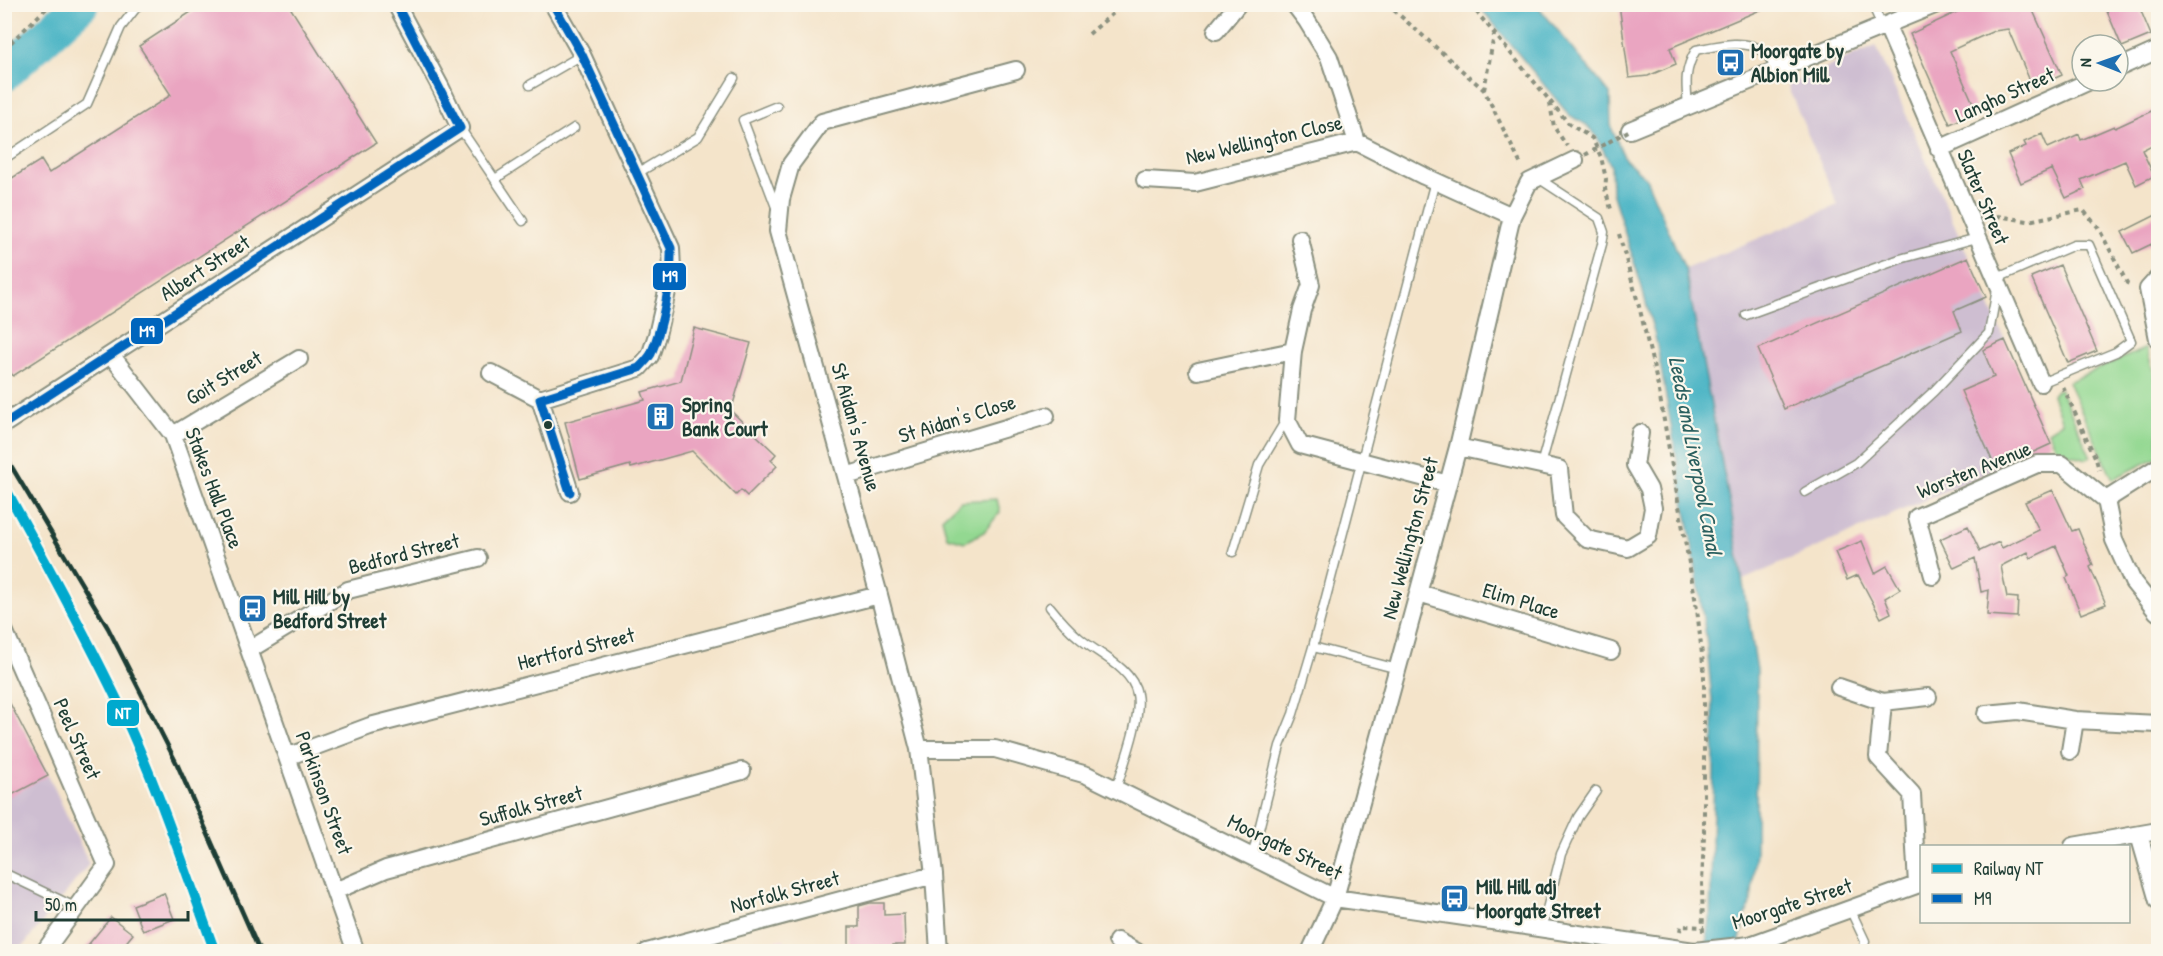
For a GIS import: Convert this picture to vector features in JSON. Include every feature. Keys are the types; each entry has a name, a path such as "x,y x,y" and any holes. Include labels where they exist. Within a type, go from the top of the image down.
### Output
{"street":[{"path":"396,4 460,128"},
{"path":"540,399 639,368 650,356 672,270 671,248 582,56 553,4"},
{"path":"1216,31 1238,4"},
{"name":"New Wellington Close","path":"1294,4 1329,57 1357,142"},
{"path":"1630,130 1937,4"},
{"name":"Slater Street","path":"1885,27 2041,383"},
{"path":"2130,63 2158,50"},
{"name":"St Aidan's Avenue","path":"939,951 934,875 919,749 879,595 778,231 779,216 781,199 791,164 822,122 1016,70"},
{"name":"Langho Street","path":"1939,149 2070,90"},
{"name":"Albert Street","path":"4,424 460,128"},
{"name":"New Wellington Close","path":"1145,180 1195,183 1357,142 1512,216"},
{"path":"1534,180 1577,156"},
{"name":"New Wellington Street","path":"1310,951 1335,898 1419,593 1458,447 1512,216 1534,180"},
{"path":"1300,239 1311,285 1302,310 1293,351 1287,420 1300,445 1448,484"},
{"path":"2158,278 2148,289 2158,339"},
{"path":"1198,371 1293,351"},
{"name":"Stakes Hall Place","path":"112,356 173,435 249,650"},
{"name":"Goit Street","path":"173,435 299,359"},
{"path":"491,373 540,399 570,492"},
{"name":"St Aidan's Close","path":"846,476 1046,416"},
{"path":"1458,447 1559,469 1564,516 1587,540 1628,548 1648,536 1653,508 1649,489 1635,465 1640,433"},
{"name":"Worsten Avenue","path":"1933,576 1917,517 2037,464 2062,464 2106,500"},
{"path":"2157,612 2133,582 2114,540 2106,500 2158,467"},
{"name":"Bedford Street","path":"249,650 348,590 478,558"},
{"name":"Elim Place","path":"1419,593 1611,651"},
{"name":"Hertford Street","path":"287,757 370,726 879,595"},
{"name":"Peel Street","path":"4,630 108,865 78,908"},
{"name":"Parkinson Street","path":"249,650 356,951"},
{"path":"1839,687 1883,702 1928,697"},
{"path":"1883,702 1878,757 1912,794 1919,884"},
{"path":"1986,714 2018,711 2075,720 2158,724"},
{"path":"2070,751 2075,720"},
{"name":"Moorgate Street","path":"919,749 995,749 1087,775 1335,898 1694,951 1750,945 1919,884"},
{"name":"Suffolk Street","path":"335,891 387,868 742,771"},
{"path":"2079,845 2158,831"},
{"path":"2139,835 2158,901"},
{"name":"Norfolk Street","path":"647,951 934,875"},
{"path":"44,951 78,908"},
{"path":"1117,941 1137,951"}],"lane":[{"path":"4,159 87,104 122,27 139,4"},
{"path":"1872,4 1885,27"},
{"path":"1688,107 1686,83 1688,63 1696,50 1737,45 1754,47 1765,52 1777,71"},
{"path":"530,85 582,56"},
{"path":"636,174 698,137 734,78"},
{"path":"777,106 742,120 779,216"},
{"path":"460,128 523,221"},
{"path":"495,179 574,128"},
{"path":"1534,180 1599,218 1604,232 1540,465"},
{"path":"1252,856 1280,746 1293,714 1313,647 1435,181"},
{"path":"1746,315 1900,259 1977,238"},
{"path":"1805,492 1856,463 1934,391 1989,333 1996,283 2074,245 2089,245 2131,341 2116,352 2041,383"},
{"path":"1233,552 1259,465 1287,420"},
{"path":"1050,607 1078,638 1117,666 1131,681 1137,694 1134,729 1116,789"},
{"path":"1313,647 1398,669"},
{"path":"1542,929 1561,854 1578,817 1596,791"},
{"path":"4,873 78,908"},
{"path":"1850,909 1865,941 1863,951"}],"path":[{"path":"4,49 51,4"},
{"path":"1089,34 1124,4"},
{"path":"1387,4 1484,90 1534,180"},
{"path":"1470,4 1495,35 1484,90"},
{"path":"1550,103 1554,127 1577,156 1630,130"},
{"path":"2041,383 2064,387 2096,459 2106,500"}],"shaded area":[{"path":"1876,46 2005,340 1996,469 1743,580 1685,269 1838,205 1787,85"},
{"path":"4,692 49,776 89,864 19,951 5,951"},
{"path":"784,939 785,951 727,951"}],"green space":[{"path":"2146,348 2158,387 2158,457 2113,479 2068,382"},
{"path":"2060,389 2091,457 2087,459 2058,451 2048,431 2062,422 2052,395"},
{"path":"997,499 1000,512 984,532 965,542 947,537 942,518 960,501"}],"water":[{"name":"Leeds and Liverpool Canal","path":"1478,5 1537,5 1610,94 1611,127 1625,159 1646,178 1685,269 1731,510 1757,670 1756,851 1751,902 1744,919 1738,951 1705,951 1710,919 1714,773 1713,712 1706,636 1656,340 1612,192 1611,166 1595,134 1585,124 1569,115"}],"building":[{"path":"203,4 288,4 376,143 13,376 4,363 4,183 41,160 49,173 171,95 139,46"},
{"path":"1619,4 1772,5 1670,48 1676,64 1648,76 1629,78"},
{"path":"1974,4 2030,4 2062,75 2033,88 2008,29 1994,31 1950,51 1977,112 1950,124 1910,34"},
{"path":"2104,4 2138,4 2151,35 2130,44 2130,33 2116,33"},
{"path":"2158,108 2158,142 2142,150 2154,176 2136,185 2125,161 2081,180 2085,189 2066,198 2052,169 2021,183 2008,154 2026,146 2024,142 2042,134 2048,148 2079,134 2081,140 2114,126 2115,128"},
{"path":"2158,214 2158,241 2133,253 2122,232"},
{"path":"1968,257 1986,297 1954,311 1962,331 1784,409 1758,349"},
{"path":"2060,265 2097,351 2068,363 2031,277"},
{"name":"Spring Bank Court","path":"694,328 751,343 731,411 776,454 771,460 777,466 747,496 741,490 736,495 692,451 580,479 565,422 645,400 642,392 681,381"},
{"path":"2005,340 2051,444 1996,469 1961,391 1994,377 1983,350"},
{"path":"2053,490 2072,531 2078,529 2093,565 2090,567 2106,604 2081,614 2066,578 2069,576 2056,546 2031,558 2028,552 2001,566 2007,597 2018,598 2017,617 1987,615 1989,590 1981,592 1975,558 1954,568 1940,539 1968,526 1980,551 1999,542 2002,548 2039,530 2025,502"},
{"path":"1862,541 1875,573 1887,566 1900,589 1885,598 1891,613 1881,618 1858,575 1847,580 1835,552"},
{"path":"4,692 48,776 4,799"},
{"path":"164,893 174,919 143,931 133,905"},
{"path":"884,903 884,915 904,914 905,945 893,945 893,951 849,951 849,927 859,927 859,906"},
{"path":"111,917 133,934 119,951 83,951"}],"waterway":[{"path":"4,74 81,4"}],"railway":[{"path":"4,454 108,628 177,764 260,952"}],"rail line":[{"name":"NT","path":"4,486 104,673 131,731 169,825 215,952"}],"transit line":[{"name":"M9","path":"4,424 460,128 396,4"},
{"name":"M9","path":"553,4 582,55 671,248 670,273 663,316 647,360 639,368 540,399 570,492"}],"place":[{"name":"Moorgate by Albion Mill","path":"1730,63"},
{"name":"Spring Bank Court","path":"661,417"},
{"name":"Mill Hill by Bedford Street","path":"252,609"},
{"name":"Mill Hill adj Moorgate Street","path":"1455,899"}]}
